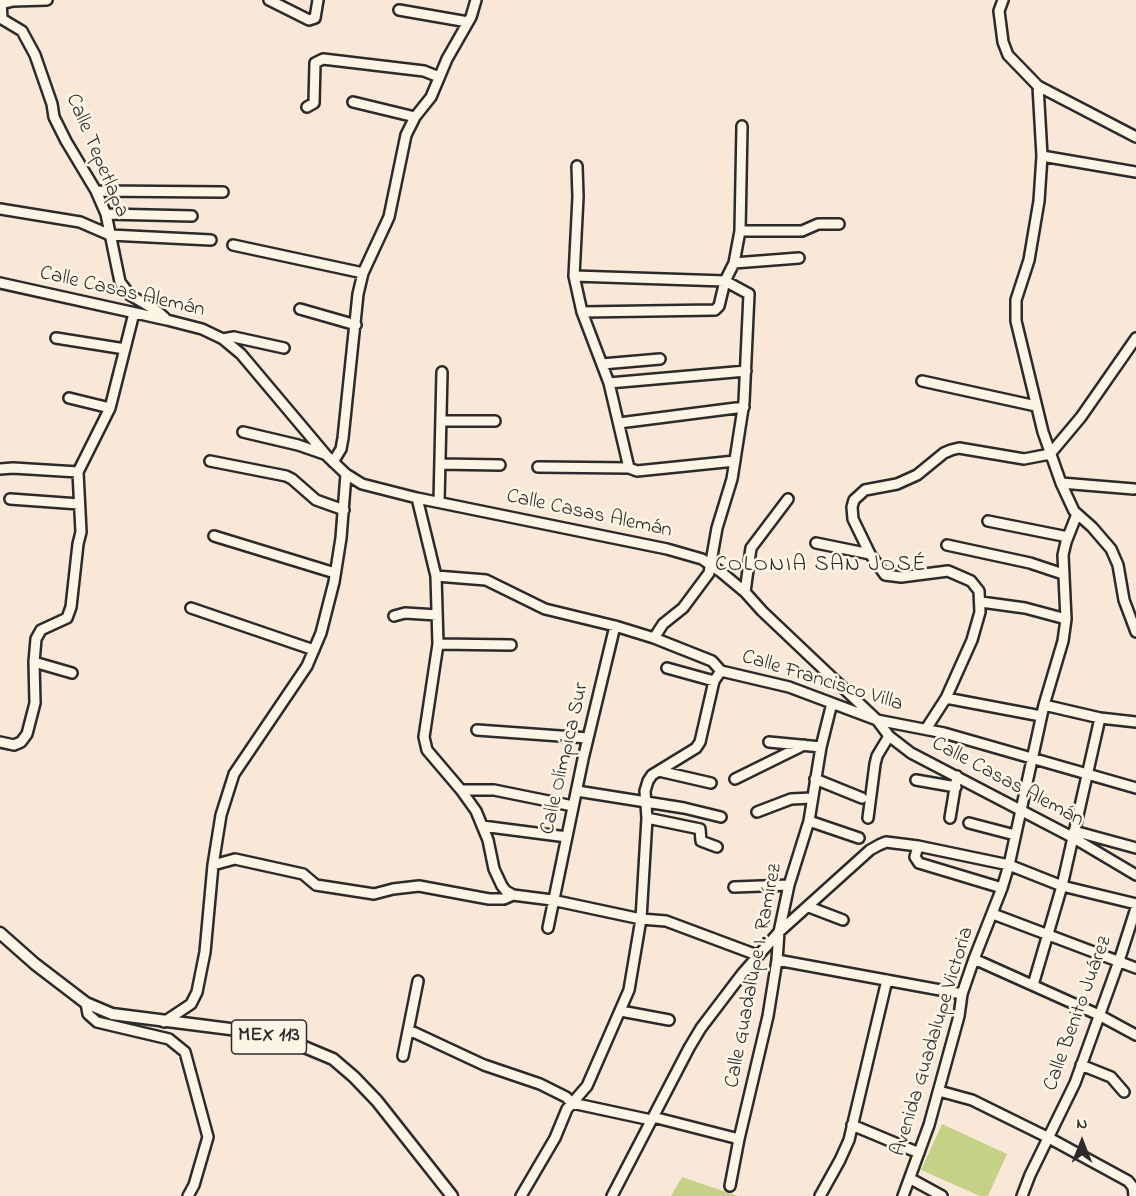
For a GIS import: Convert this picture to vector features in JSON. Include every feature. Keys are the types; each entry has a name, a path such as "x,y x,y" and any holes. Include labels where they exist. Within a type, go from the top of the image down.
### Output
{"main road":[{"name":"MEX 113","path":"0,933 86,1003 112,1014 238,1030 290,1041 333,1059 377,1101 452,1196"}],"street":[{"path":"1,2 47,0"},
{"path":"268,0 309,20 315,18 318,0"},
{"path":"243,432 298,445 330,458 341,449 358,294 363,273 389,217 402,146 415,117 431,97 474,10 476,0"},
{"path":"1003,0 999,11 1005,49 1038,86 1136,137"},
{"name":"Calle Tepetlapa","path":"1,2 2,20 22,31 35,54 52,104 54,117 96,191 106,214 120,282 130,296 157,311 166,320"},
{"path":"399,10 468,22"},
{"path":"307,107 314,103 315,63 323,59 424,71 439,77"},
{"path":"1038,86 1042,156 1039,201 1029,260 1015,306 1016,321 1036,406 1061,483 1070,505 1111,549 1118,565 1124,600 1136,632"},
{"path":"353,102 415,117"},
{"path":"582,312 715,310 719,306 725,281 734,263 740,231 742,126"},
{"path":"1042,156 1136,172"},
{"path":"577,166 578,197 574,276 582,312 609,383 629,468"},
{"path":"96,191 223,192"},
{"path":"0,209 80,222 110,235 211,240"},
{"path":"106,214 192,216"},
{"path":"740,231 802,231 818,225 839,224"},
{"path":"232,244 363,273"},
{"path":"734,263 799,258"},
{"path":"574,276 725,281 749,294 744,407 732,479 717,528 709,573 683,608 663,624 654,638"},
{"name":"Calle Casas Alemán","path":"0,284 166,320 202,329 223,339 241,354 330,458 346,474 362,484 417,498 668,549 702,559 745,592 762,611 877,720 889,736 911,753 1073,834 1136,875"},
{"path":"300,309 356,325"},
{"path":"0,742 14,745 21,742 27,734 35,704 36,639 41,630 67,618 71,607 82,518 78,472 110,408 134,313"},
{"path":"223,339 234,337 284,348"},
{"path":"56,338 125,349"},
{"path":"926,729 940,710 972,640 979,619 981,602 979,591 970,581 957,573 941,572 892,577 885,575 870,554 853,519 854,500 865,489 897,484 917,476 944,453 959,448 1024,459 1050,454 1082,417 1136,338"},
{"path":"602,364 660,359"},
{"path":"609,383 746,371"},
{"path":"439,502 442,372"},
{"path":"922,381 1036,406"},
{"path":"69,398 110,408"},
{"path":"619,423 744,407"},
{"path":"441,421 495,421"},
{"path":"210,461 286,476 316,500 344,510"},
{"path":"538,467 629,468 637,471 735,461"},
{"path":"440,464 500,465"},
{"path":"0,469 78,472"},
{"path":"164,1022 191,1004 197,992 205,952 213,865 221,815 234,774 307,666 321,633 335,573 344,510 346,474"},
{"path":"1061,483 1134,489"},
{"path":"417,498 436,576 438,644 424,737 427,750 434,760 476,811 488,840 494,869 502,886 513,895 552,900 641,920 659,920 757,955"},
{"path":"10,499 79,504"},
{"path":"745,592 751,548 788,499"},
{"name":"Avenida Guadalupe Victoria","path":"903,1196 920,1153 939,1091 959,1016 962,994 1009,866 1041,716 1063,640 1066,619 1063,555 1077,514"},
{"path":"988,521 1068,537"},
{"path":"214,536 335,573"},
{"path":"816,543 870,554"},
{"path":"947,545 1030,563 1063,574"},
{"name":"Calle Francisco Villa","path":"436,576 486,580 545,609 654,638 712,661 721,670 789,687 877,720 944,733 1136,788"},
{"path":"1124,600 1136,600"},
{"path":"981,602 1025,608 1066,619"},
{"path":"191,608 314,650"},
{"path":"394,616 405,613 436,615"},
{"name":"Calle Olímpica Sur","path":"548,928 552,900 615,626"},
{"path":"438,644 511,645"},
{"path":"34,662 72,673"},
{"path":"668,668 714,681"},
{"path":"521,1196 555,1138 561,1121 572,1102 587,1086 629,990 641,920 647,818 645,791 648,781 659,771 696,748 700,742 714,681 721,670"},
{"path":"946,698 1041,716"},
{"name":"Calle Guadalupe I. Ramírez","path":"730,1186 768,1016 779,932 789,885 809,820 821,747 832,704"},
{"path":"1044,705 1100,718 1136,722"},
{"path":"940,710 940,729 944,733"},
{"path":"1033,985 1062,886 1100,718"},
{"path":"477,730 588,738"},
{"path":"868,818 877,756 889,736"},
{"path":"769,742 821,747"},
{"path":"735,779 804,745"},
{"path":"659,771 711,783"},
{"path":"950,818 957,776"},
{"path":"815,779 862,798"},
{"path":"916,780 956,787"},
{"path":"461,790 494,790 573,806"},
{"path":"577,791 721,817"},
{"path":"757,812 791,799 812,798"},
{"path":"647,818 700,829 701,842 717,847"},
{"path":"809,820 860,837"},
{"path":"969,824 1015,835"},
{"path":"482,826 567,837"},
{"path":"1073,834 1136,848"},
{"path":"612,1196 701,1028 757,955 779,932 870,850 886,842 918,846 1009,866 1062,886 1136,906"},
{"path":"918,846 915,857 919,863 1002,888"},
{"path":"213,865 235,859 303,874 316,885 374,894 419,886 496,900 513,895"},
{"path":"734,887 789,885"},
{"name":"Calle Benito Juárez","path":"1022,1196 1075,1083 1119,961 1136,906"},
{"path":"808,907 843,920"},
{"path":"993,914 1136,968"},
{"path":"974,959 1099,1015 1136,1035"},
{"path":"777,960 962,994"},
{"path":"820,1196 849,1140 887,980"},
{"path":"403,1056 418,981"},
{"path":"86,1003 88,1014 97,1023 169,1039 185,1052 208,1137 194,1185 188,1196"},
{"path":"621,1011 669,1020"},
{"path":"410,1030 484,1065 540,1084 572,1102 739,1139"},
{"path":"1081,1065 1111,1077 1124,1092"},
{"path":"939,1091 980,1103 1049,1138 1128,1181 1134,1196"},
{"path":"852,1125 920,1153"},
{"path":"910,1179 942,1196"}],"green space":[{"path":"942,1124 1007,1154 988,1196 980,1196 921,1170"},
{"path":"682,1177 738,1196 671,1196"}],"district":[{"name":"COLONIA SAN JOSÉ","path":"821,566"}]}
